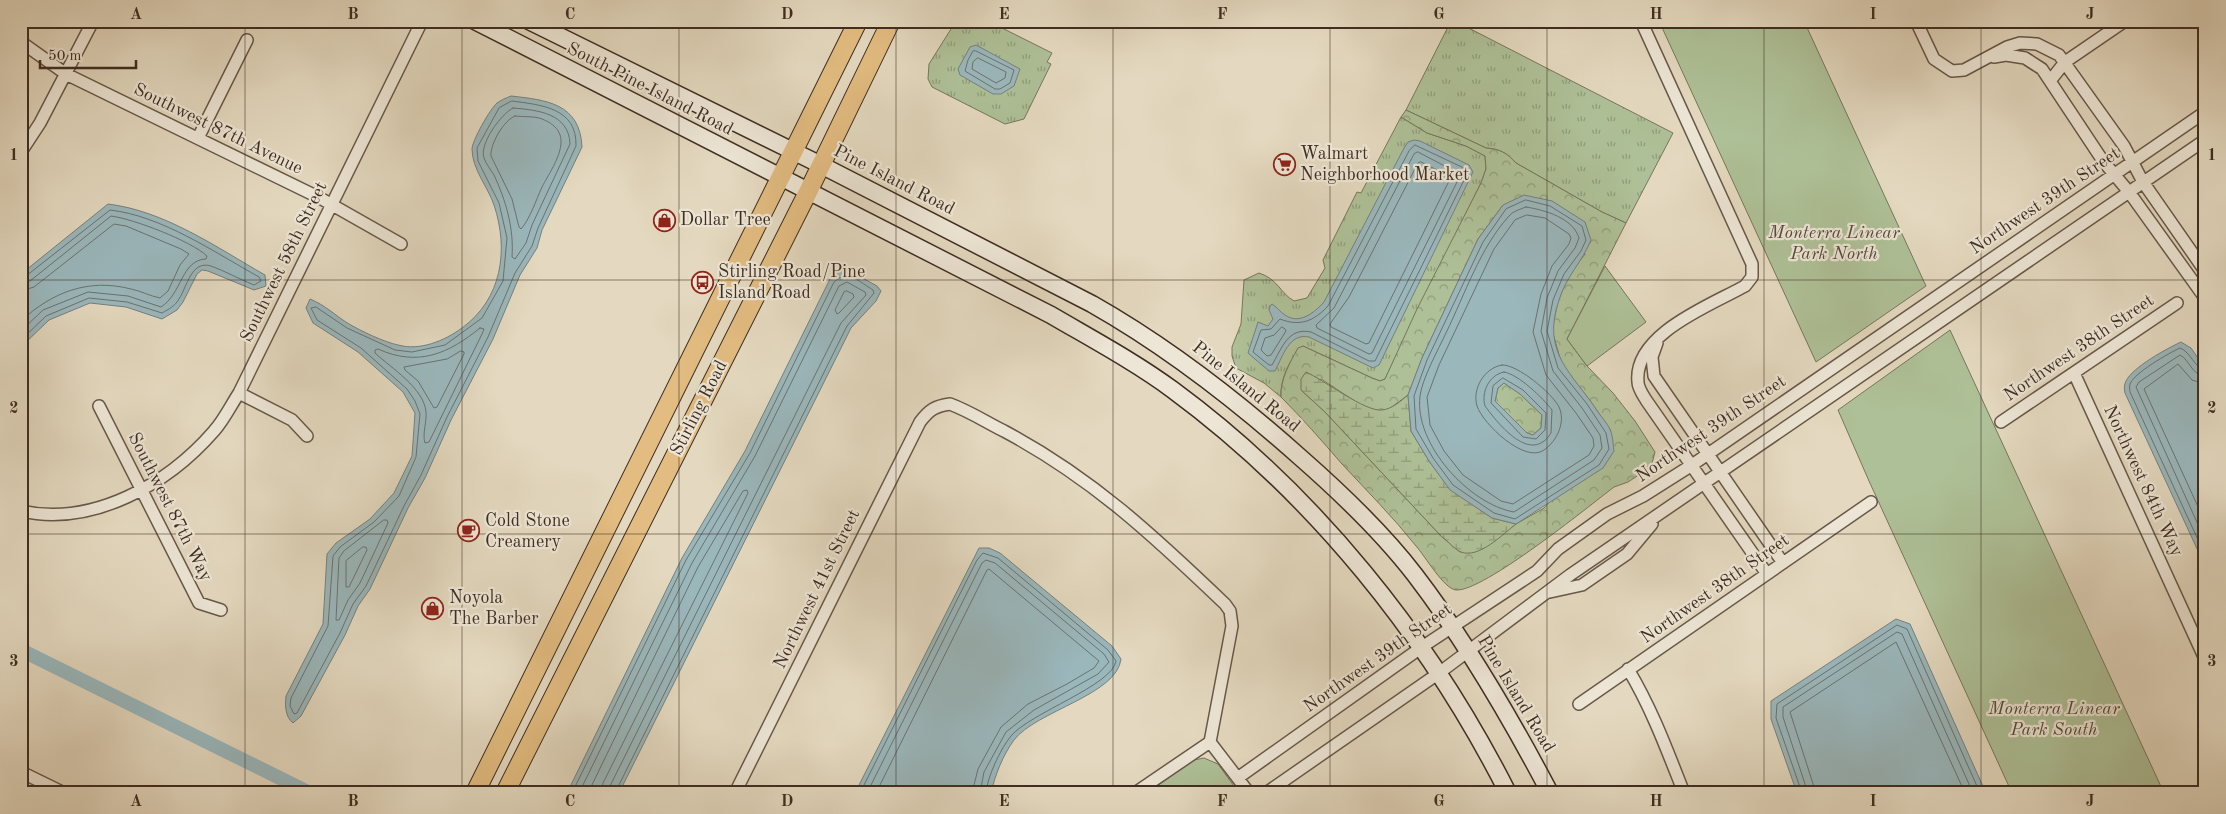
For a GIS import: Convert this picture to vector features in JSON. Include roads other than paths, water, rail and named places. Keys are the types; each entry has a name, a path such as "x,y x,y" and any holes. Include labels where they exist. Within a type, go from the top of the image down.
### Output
{"main road":[{"name":"South Pine Island Road","path":"475,21 596,85 781,177"},
{"name":"South Pine Island Road","path":"529,21 793,152"},
{"name":"Stirling Road","path":"475,793 858,21"},
{"name":"Stirling Road","path":"505,793 808,192 891,21"},
{"name":"Pine Island Road","path":"793,152 1092,304 1189,365 1273,433 1350,503 1414,573 1492,687 1550,793"},
{"path":"781,177 1051,315 1108,348 1173,390 1252,454 1300,499 1380,593 1422,647 1460,704 1508,793"},
{"path":"564,612 591,623"}],"street":[{"path":"21,152 40,123 93,21"},
{"name":"Southwest 58th Street","path":"21,511 74,514 98,508 141,491 182,463 215,430 239,393 422,21"},
{"path":"1641,21 1752,264 1752,277 1745,286 1672,326 1658,337 1650,346 1641,362 1638,383 1646,400 1767,574"},
{"path":"1916,21 1934,58 1952,71 1964,70 2014,44 2027,43 2047,48 2059,55 2124,146 2143,182 2205,271"},
{"path":"2050,81 2065,62 2125,21"},
{"path":"198,138 247,40"},
{"name":"Southwest 87th Avenue","path":"21,42 66,74 331,204 401,244"},
{"path":"1988,58 2006,55 2025,58 2042,69 2114,174 2205,298"},
{"name":"Northwest 39th Street","path":"1239,777 1422,647 1537,571 1558,549 1608,514 1643,496 1692,465 2205,112"},
{"path":"1266,793 1439,673 1545,594 1703,483 2205,140"},
{"name":"Northwest 38th Street","path":"2001,422 2177,303"},
{"path":"1658,337 1652,357 1654,376 1783,563"},
{"name":"Northwest 84th Way","path":"2074,373 2205,659"},
{"path":"239,393 292,420 307,436"},
{"name":"Northwest 41st Street","path":"736,793 920,422 935,400 962,409 1034,448 1095,488 1149,531 1225,604 1230,611 1232,626 1210,742"},
{"name":"Southwest 87th Way","path":"98,406 199,603 221,610"},
{"name":"Northwest 38th Street","path":"1579,704 1870,502"},
{"path":"1628,669 1656,721 1684,793"},
{"path":"1135,793 1210,742 1239,777 1249,793"},
{"path":"21,772 64,793"}],"water":[{"path":"976,45 1020,69 1014,86 1001,94 993,94 960,75 958,69 970,47"},
{"path":"511,96 537,99 559,106 575,121 580,132 582,147 542,230 537,248 520,275 493,339 451,420 425,478 408,508 370,589 358,606 345,635 301,716 293,723 287,714 286,696 323,624 327,554 336,543 370,519 394,493 412,456 415,413 403,392 358,352 313,323 306,308 310,299 321,304 360,330 406,347 423,346 440,341 462,328 475,316 486,303 494,288 499,272 501,239 494,205 477,171 472,149 478,133 494,106"},
{"path":"1420,141 1469,165 1473,172 1379,365 1373,368 1309,337 1302,337 1296,339 1288,347 1275,371 1269,371 1248,353 1258,322 1268,326 1273,319 1269,310 1272,304 1285,315 1296,319 1311,314 1324,302 1404,148 1408,142"},
{"path":"1524,195 1552,201 1585,222 1591,240 1562,292 1554,319 1554,335 1557,349 1569,373 1609,427 1614,451 1603,468 1516,524 1492,518 1450,490 1429,461 1411,431 1408,395 1422,358 1478,239 1503,205","holes":["1504,383 1520,394 1542,415 1541,428 1533,435 1527,433 1495,401 1498,388"]},
{"path":"108,204 150,214 190,232 265,275 266,286 254,290 202,270 197,274 177,310 162,319 126,307 90,303 49,320 21,347 21,274"},
{"path":"848,270 877,286 881,291 876,301 851,328 619,793 567,793 682,558 745,451 830,279 837,272"},
{"path":"2181,342 2191,348 2205,368 2205,566 2124,390 2126,381 2135,370"},
{"path":"979,548 989,548 1000,553 1112,646 1121,659 1116,672 1106,683 1091,693 1039,720 1014,740 1000,765 991,793 855,793"},
{"path":"1896,619 1910,624 1986,793 1797,793 1771,719 1771,701"}],"waterway":[{"path":"21,650 310,793"}],"place":[{"name":"Walmart Neighborhood Market","path":"1284,164"},
{"name":"Dollar Tree","path":"664,220"},
{"name":"Stirling Road/Pine Island Road","path":"702,282"},
{"name":"Cold Stone Creamery","path":"469,531"},
{"name":"Noyola The Barber","path":"433,608"}],"park label":[{"name":"Monterra Linear Park North","path":"1834,243"},
{"name":"Monterra Linear Park South","path":"2054,720"}]}
